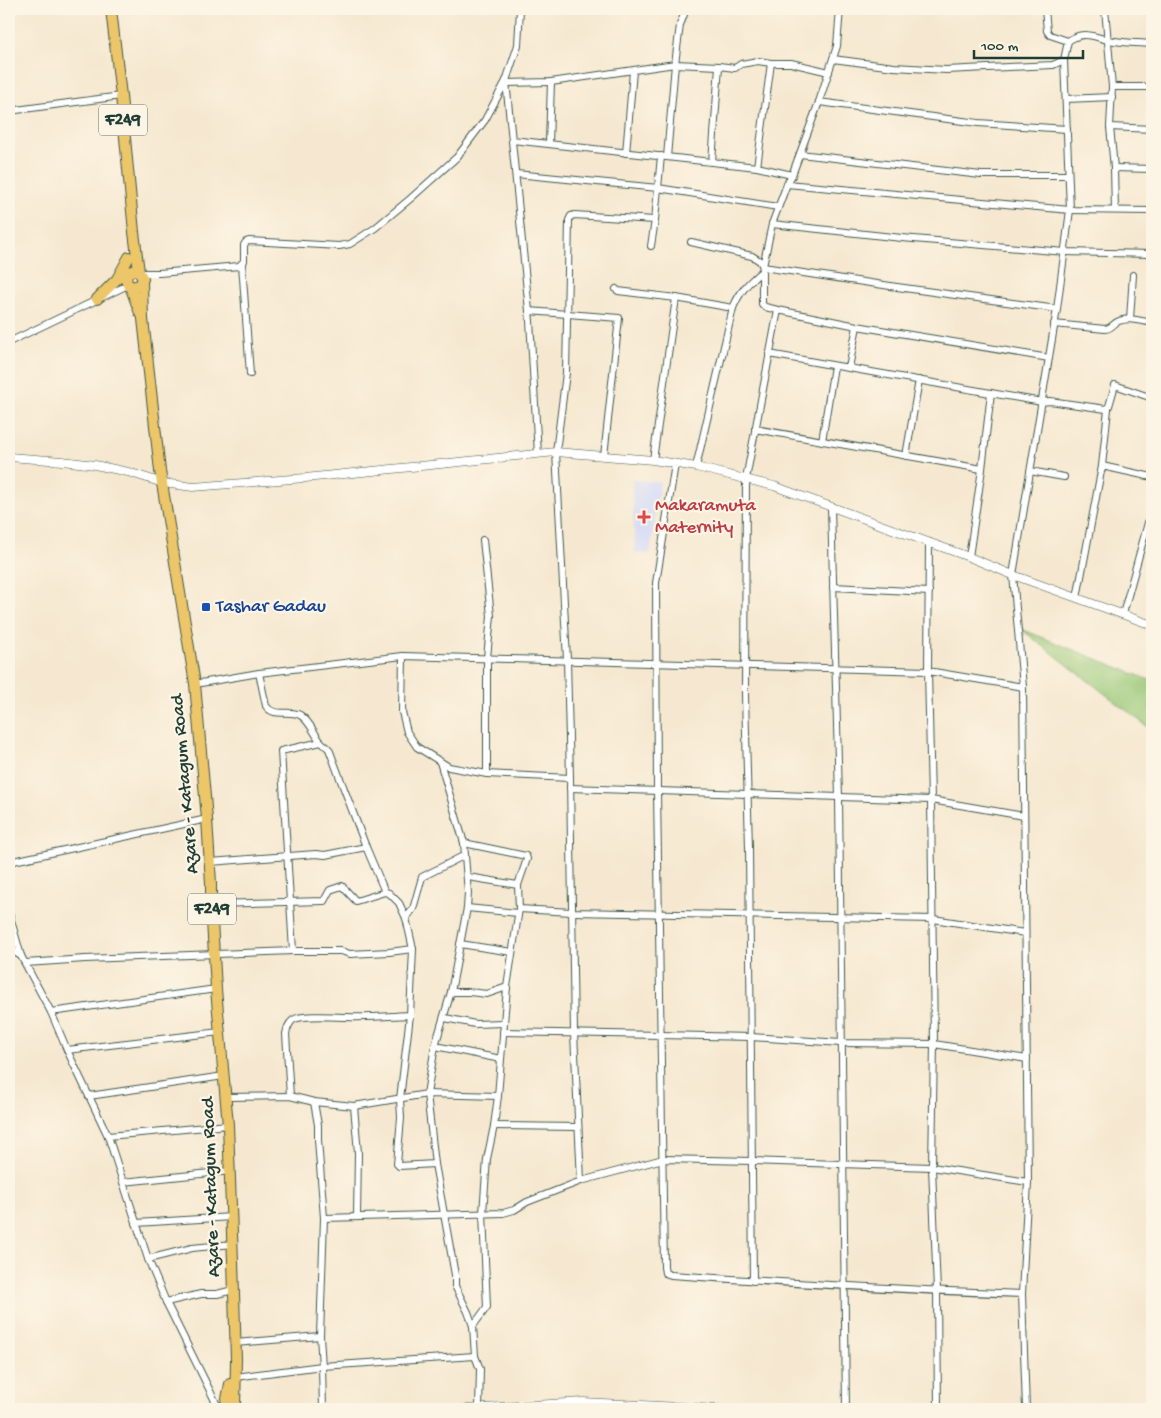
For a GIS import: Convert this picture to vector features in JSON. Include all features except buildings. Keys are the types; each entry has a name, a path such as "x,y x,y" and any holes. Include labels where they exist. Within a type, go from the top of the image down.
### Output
{"main road":[{"name":"Azare - Katagum Road","path":"111,9 134,232 141,277 143,319 163,483 195,684 207,819 216,989 228,1125 233,1244 235,1409"},
{"name":"Azare - Katagum Road","path":"134,232 126,279 143,319"},
{"path":"97,299 117,279 130,257"},
{"path":"128,272 136,270 141,277 137,286 129,285"},
{"name":"Azare - Katagum Road","path":"225,1409 235,1340"}],"street":[{"path":"250,374 242,264 246,242 340,246 350,244 375,228 410,199 457,157 485,120 506,82 518,45 520,9"},
{"path":"652,246 680,25 686,9"},
{"path":"840,9 837,46 829,72 800,154 772,224 763,269 762,304 765,307 857,326 1049,358"},
{"path":"1045,9 1046,31 1050,35 1068,40"},
{"path":"1105,9 1112,87 1110,127 1114,168 1115,210"},
{"path":"1026,1409 1022,1294 1028,1182 1023,687 1013,575 1057,309 1070,210 1064,60 1068,40 1074,36 1094,35 1108,40 1152,44"},
{"path":"833,59 894,67 946,70 1053,65 1064,60"},
{"path":"506,82 551,82 675,64 735,68 742,64 758,61 790,63 829,72"},
{"path":"757,167 771,63"},
{"path":"712,162 720,66"},
{"path":"626,153 633,71"},
{"path":"506,82 530,311 538,454"},
{"path":"549,144 551,82"},
{"path":"1112,87 1152,87"},
{"path":"9,112 121,96"},
{"path":"1066,99 1112,97"},
{"path":"819,102 978,123 1067,129"},
{"path":"1110,127 1152,129"},
{"path":"512,140 757,167 792,175"},
{"path":"800,154 981,174 1068,175"},
{"path":"1114,168 1152,169"},
{"path":"516,174 658,188 778,207"},
{"path":"787,184 1070,210 1152,211"},
{"path":"581,1181 574,1033 567,660 556,452 566,373 569,220 574,215 655,220"},
{"path":"772,224 902,238 1065,252 1152,254"},
{"path":"691,242 752,256 760,260 763,269"},
{"path":"141,277 159,273 240,266 242,264"},
{"path":"696,467 733,308 738,296 748,283 763,269"},
{"path":"763,269 1057,309"},
{"path":"1130,319 1133,275"},
{"path":"9,342 129,285"},
{"path":"616,290 733,308"},
{"path":"653,460 676,298"},
{"path":"753,1281 745,666 746,479 778,310"},
{"path":"530,311 619,318 604,456"},
{"path":"1054,324 1109,329 1119,321 1130,319 1152,323"},
{"path":"849,368 857,326"},
{"path":"769,354 1042,402 1050,400 1108,409"},
{"path":"822,441 834,366"},
{"path":"906,456 919,380"},
{"path":"1077,598 1102,466 1108,409 1115,385 1152,398"},
{"path":"969,557 991,393"},
{"path":"756,429 982,469"},
{"path":"9,457 95,465 128,472 163,483 193,487 556,452 653,460 696,467 774,486 1152,625"},
{"path":"675,464 656,583 658,913 665,1273 753,1281 1022,1294"},
{"path":"1102,466 1152,477"},
{"path":"1030,471 1064,477"},
{"path":"831,507 839,797 846,1409"},
{"path":"1123,614 1152,508"},
{"path":"484,540 491,616 486,658 487,774"},
{"path":"929,542 928,671 934,1044 932,1167 937,1291 938,1409"},
{"path":"833,587 929,592"},
{"path":"403,656 402,712 407,732 417,747 450,767 487,774 570,778"},
{"path":"195,684 403,656 928,671 1023,687"},
{"path":"259,674 266,706 269,710 277,713 289,712 301,716 321,742 329,749 385,892"},
{"path":"293,951 282,751 321,742"},
{"path":"440,762 464,843 468,893 467,908 451,992 436,1046 428,1094 436,1164 455,1275 455,1286 473,1326 475,1356 480,1369 479,1409"},
{"path":"570,788 931,800 1024,816"},
{"path":"9,862 207,819"},
{"path":"464,843 526,856 527,859 518,885 518,911 502,1032 498,1096 487,1159 483,1213 487,1307 473,1326"},
{"path":"210,862 316,854 325,855 366,847"},
{"path":"406,918 413,909 422,877 465,855"},
{"path":"468,878 518,885"},
{"path":"211,904 324,900 330,890 342,886 356,901 385,892 394,896 406,918 414,949 410,1015 400,1099 401,1118 397,1164 399,1166 436,1164"},
{"path":"467,908 518,911 933,919 1026,933"},
{"path":"9,913 21,956 50,1012 108,1136 148,1259 166,1302 219,1409"},
{"path":"460,944 512,952"},
{"path":"9,949 18,946"},
{"path":"9,949 21,956"},
{"path":"26,963 293,951 341,952 350,954 414,949"},
{"path":"451,992 487,994 507,987"},
{"path":"50,1012 216,989"},
{"path":"290,1096 286,1034 288,1026 293,1020 335,1016 410,1015"},
{"path":"445,1018 475,1024 503,1023"},
{"path":"67,1050 220,1032"},
{"path":"502,1032 751,1037 841,1043 934,1044 1026,1059"},
{"path":"436,1046 501,1059"},
{"path":"89,1096 224,1076"},
{"path":"226,1097 290,1096 314,1102 354,1106 428,1094 498,1096"},
{"path":"314,1102 318,1125 324,1218 320,1336 323,1409"},
{"path":"354,1106 358,1152 357,1217"},
{"path":"108,1136 228,1125"},
{"path":"494,1126 578,1127"},
{"path":"324,1218 483,1213 514,1210 527,1202 581,1181 663,1159 932,1167 1028,1182"},
{"path":"123,1182 230,1171"},
{"path":"136,1223 232,1217"},
{"path":"148,1259 192,1248 233,1244"},
{"path":"166,1302 201,1294 217,1294 233,1290"},
{"path":"235,1340 320,1336"},
{"path":"236,1377 322,1366 475,1356"},
{"path":"468,1409 545,1407 583,1402 626,1407 718,1409"}],"shaded area":[{"name":"Makaramuta Maternity","path":"632,480 660,482 650,554 635,553"}],"green space":[{"path":"1021,629 1152,681 1152,730"}],"place":[{"name":"Makaramuta Maternity","path":"644,517"},
{"name":"Tashar Gadau","path":"206,607"}]}
